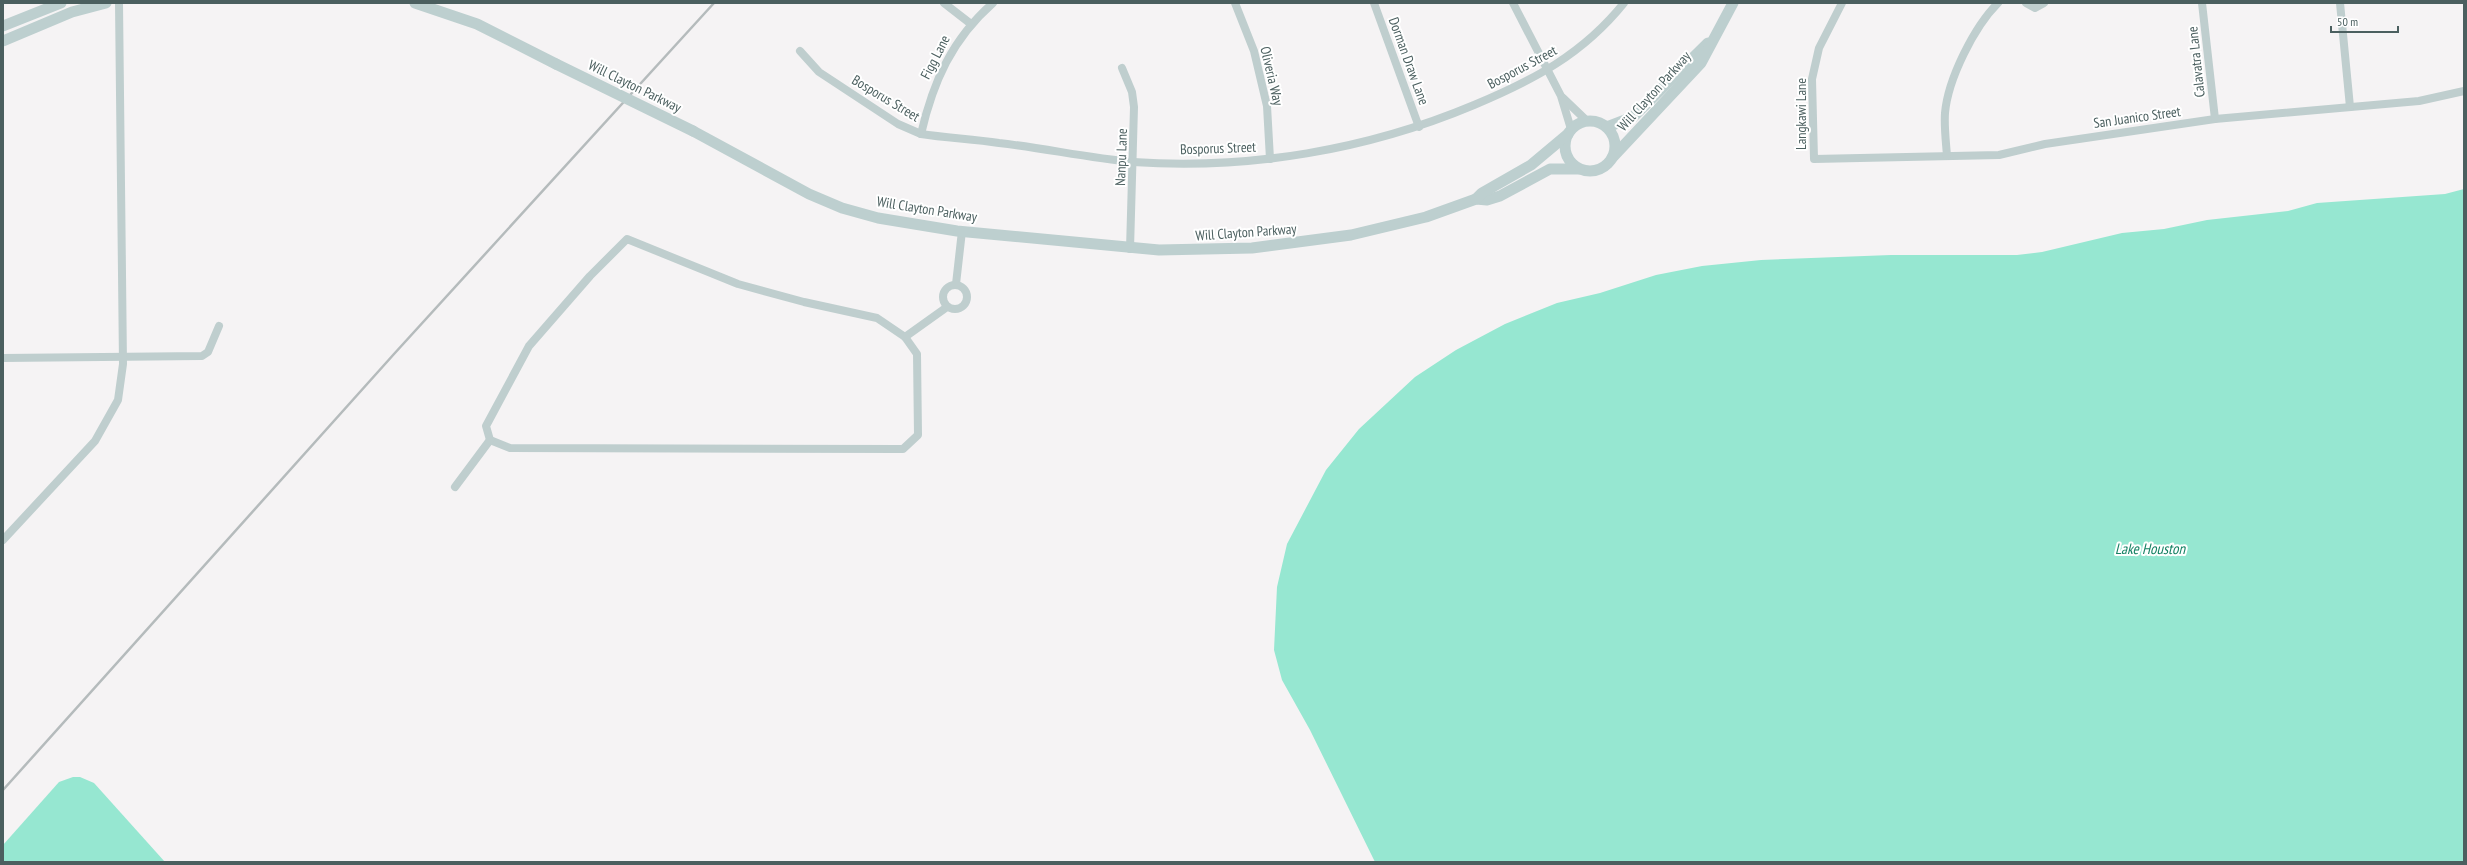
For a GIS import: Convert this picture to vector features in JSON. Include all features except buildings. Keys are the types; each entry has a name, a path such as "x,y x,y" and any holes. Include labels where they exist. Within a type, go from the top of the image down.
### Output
{"street":[{"path":"3,26 61,3"},
{"path":"3,41 72,12 106,3"},
{"path":"3,540 95,441 118,400 123,356 119,3"},
{"name":"Will Clayton Parkway","path":"414,3 477,24 693,131 809,194 842,208 893,221 962,231 1130,249 1200,251 1298,244 1388,227 1476,200 1487,200 1500,196 1550,170 1579,169"},
{"path":"944,3 971,24"},
{"name":"Figg Lane","path":"921,134 936,82 948,55 971,24 993,3"},
{"name":"Oliveria Way","path":"1235,3 1254,52 1267,106 1270,158"},
{"name":"Dorman Draw Lane","path":"1374,3 1419,127"},
{"path":"1513,3 1561,96 1569,131 1566,140 1566,154 1570,161 1579,169 1593,171 1601,168 1612,158 1615,144 1607,127 1596,121 1587,121 1569,131"},
{"name":"Bosporus Street","path":"800,51 819,72 898,124 921,134 1134,162 1206,163 1270,158 1334,149 1419,127 1506,92 1547,71 1580,49 1607,24 1624,3"},
{"name":"Will Clayton Parkway","path":"1612,158 1701,63 1733,3"},
{"name":"Langkawi Lane","path":"1814,159 1812,79 1820,48 1842,3"},
{"path":"1947,156 1945,112 1952,81 1977,31 1998,3"},
{"path":"2026,3 2036,8 2044,3"},
{"name":"Calavatra Lane","path":"2202,3 2215,119"},
{"path":"2340,3 2350,107"},
{"name":"Will Clayton Parkway","path":"1607,127 1633,116 1669,78 1712,40"},
{"name":"Nanpu Lane","path":"1122,68 1132,92 1134,107 1134,162 1130,249"},
{"name":"San Juanico Street","path":"1814,159 1999,155 2045,144 2215,119 2419,101 2464,92"},
{"path":"1561,96 1587,121"},
{"name":"Will Clayton Parkway","path":"1476,200 1482,193 1531,166 1569,131"},
{"path":"956,284 962,231"},
{"path":"627,239 738,284 804,302 877,318 905,337 917,354 918,435 903,449 510,448 490,440 486,426 529,346 590,276 627,239"},
{"path":"905,337 947,307 959,309 968,300 966,291 956,284 948,286 943,293 943,300 947,307"},
{"path":"3,358 202,356 208,352 219,326"},
{"path":"455,487 490,440"}],"water":[{"name":"Lake Houston","path":"2464,189 2464,862 1375,862 1310,730 1282,680 1274,650 1277,587 1287,544 1326,470 1359,429 1415,377 1456,350 1505,324 1557,303 1600,293 1656,275 1702,266 1761,260 1891,255 2017,255 2042,252 2122,233 2164,229 2207,220 2288,211 2317,203 2445,194"},
{"path":"73,777 80,777 94,783 165,862 3,862 3,845 59,782"}],"railway":[{"path":"3,790 394,354 714,3"}]}
